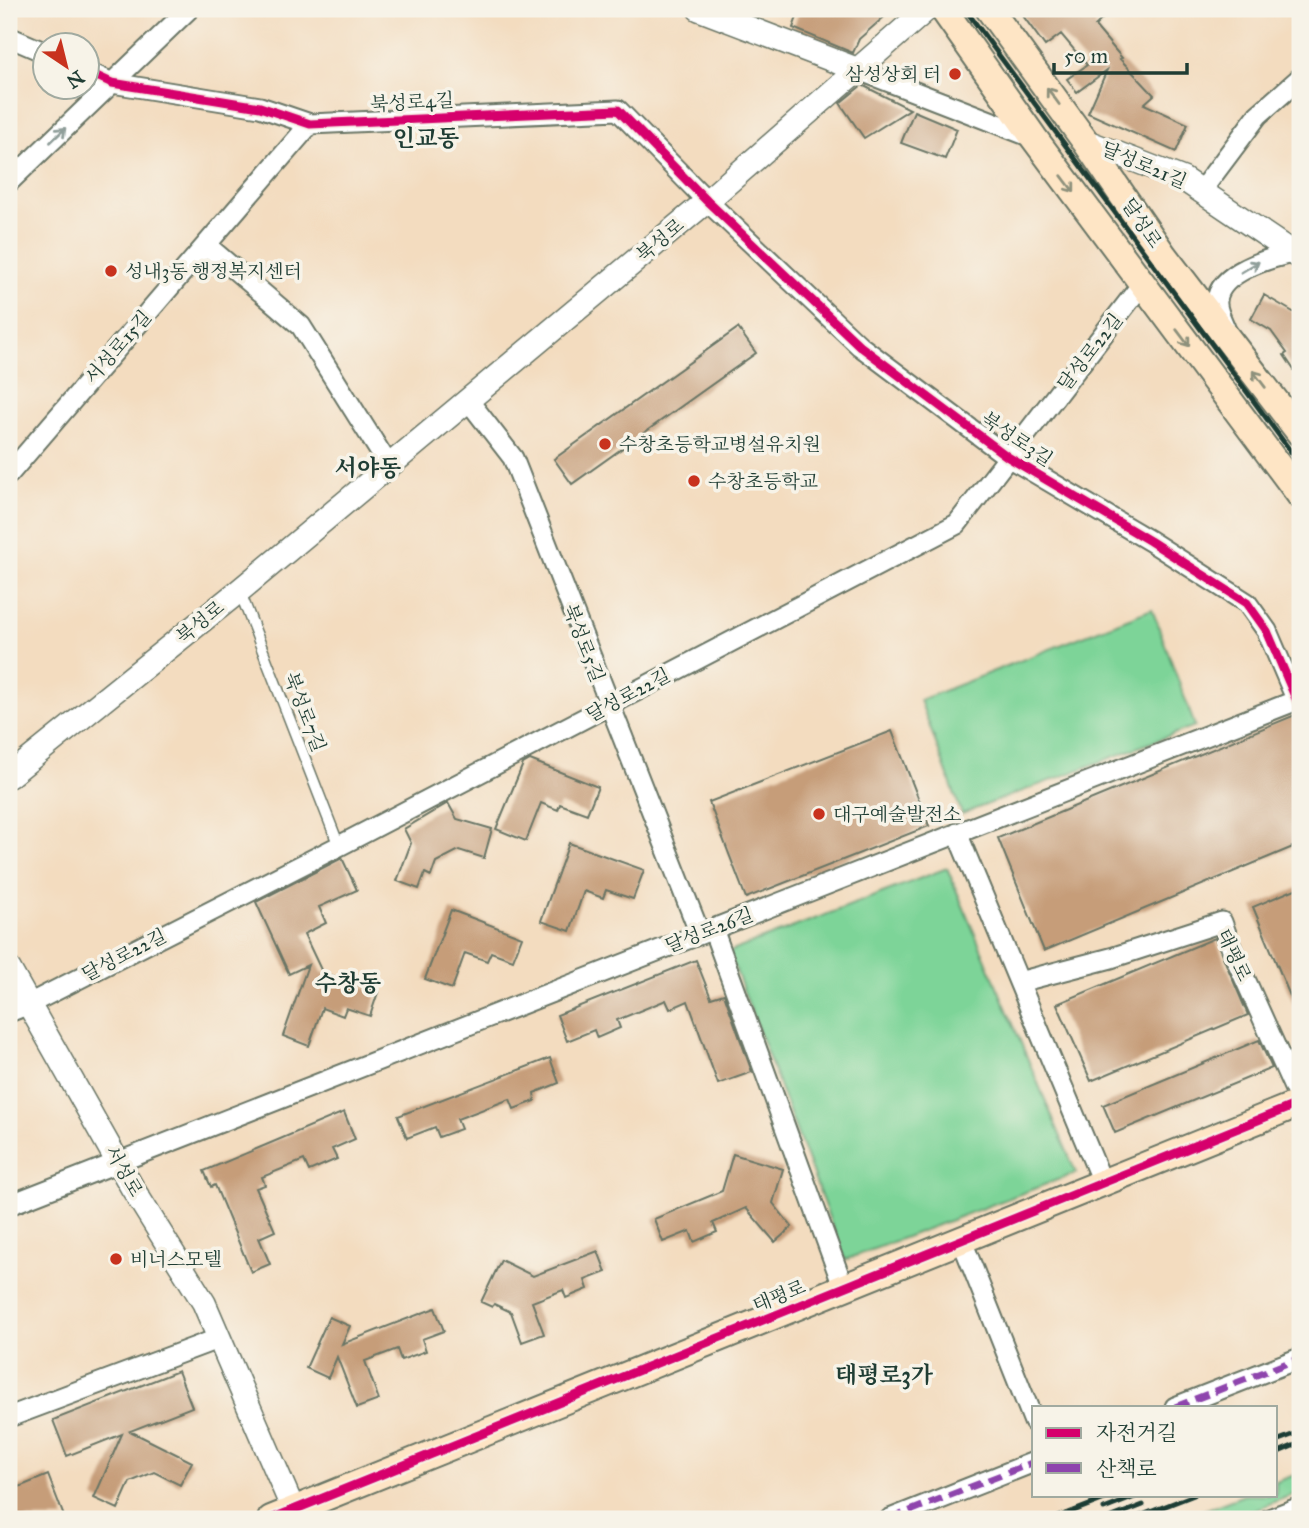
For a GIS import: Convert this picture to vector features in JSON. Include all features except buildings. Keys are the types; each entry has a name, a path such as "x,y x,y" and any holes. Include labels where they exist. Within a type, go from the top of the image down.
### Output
{"main road":[{"path":"943,9 1034,138 1300,495"},
{"name":"달성로","path":"989,9 1164,256 1300,433"},
{"name":"태평로","path":"287,1516 1300,1102"}],"street":[{"path":"9,182 189,9"},
{"path":"699,9 1034,138"},
{"name":"북성로","path":"9,776 239,591 707,201 927,9"},
{"path":"9,37 32,47"},
{"name":"북성로4길","path":"102,78 112,83 260,107 310,124 618,110 707,201"},
{"name":"달성로21길","path":"1201,191 1258,115 1300,78"},
{"name":"서성로15길","path":"9,474 310,124"},
{"name":"달성로21길","path":"1085,141 1183,178 1296,255"},
{"name":"북성로3길","path":"707,201 860,346 1008,457 1150,541 1247,603 1267,631 1298,700"},
{"path":"206,245 301,326 389,466"},
{"path":"1230,342 1217,302 1223,287 1249,266 1296,255"},
{"name":"달성로22길","path":"19,1008 339,846 957,524 1142,284"},
{"name":"북성로5길","path":"468,400 513,457 609,705 707,931 844,1289"},
{"name":"달성로26길","path":"9,1205 1298,700"},
{"path":"957,833 1103,1184"},
{"name":"태평로","path":"1018,982 1111,958 1222,922 1300,1102"},
{"name":"서성로","path":"9,969 19,1008 119,1162 204,1303 220,1338 287,1516"},
{"path":"962,1241 1032,1417"},
{"path":"9,1417 220,1338"},
{"path":"1178,1406 1300,1358"},
{"path":"890,1519 1032,1463"},
{"path":"1269,1519 1300,1507"}],"lane":[{"name":"북성로7길","path":"239,591 339,846"}],"green space":[{"path":"1152,609 1195,726 962,814 920,700"},
{"path":"947,868 1076,1173 845,1260 729,952"},
{"path":"1300,1473 1300,1492 1230,1519 1181,1519 1241,1496 1278,1496 1278,1481"}],"railway":[{"path":"965,9 1300,464"},
{"path":"1278,1440 1300,1432"},
{"path":"1278,1452 1300,1443"},
{"path":"1053,1519 1112,1496"},
{"path":"1104,1509 1137,1496"},
{"path":"1132,1519 1191,1496"},
{"path":"1107,1519 1143,1505"}],"marked path":[{"path":"1178,1406 1300,1358"},
{"path":"890,1519 1032,1463"}],"cycle path":[{"path":"102,78 112,83 260,107 310,124 618,110 707,201 860,346 1008,457 1150,541 1247,603 1267,631 1297,701 1300,699"},
{"path":"271,1519 1300,1103"}],"place":[{"name":"삼성상회 터","path":"955,74"},
{"name":"성내3동 행정복지센터","path":"111,271"},
{"name":"수창초등학교병설유치원","path":"605,444"},
{"name":"수창초등학교","path":"694,481"},
{"name":"대구예술발전소","path":"819,814"},
{"name":"비너스모텔","path":"116,1259"}],"district":[{"name":"인교동","path":"426,138"},
{"name":"서야동","path":"368,468"},
{"name":"수창동","path":"348,983"},
{"name":"태평로3가","path":"884,1375"}]}
